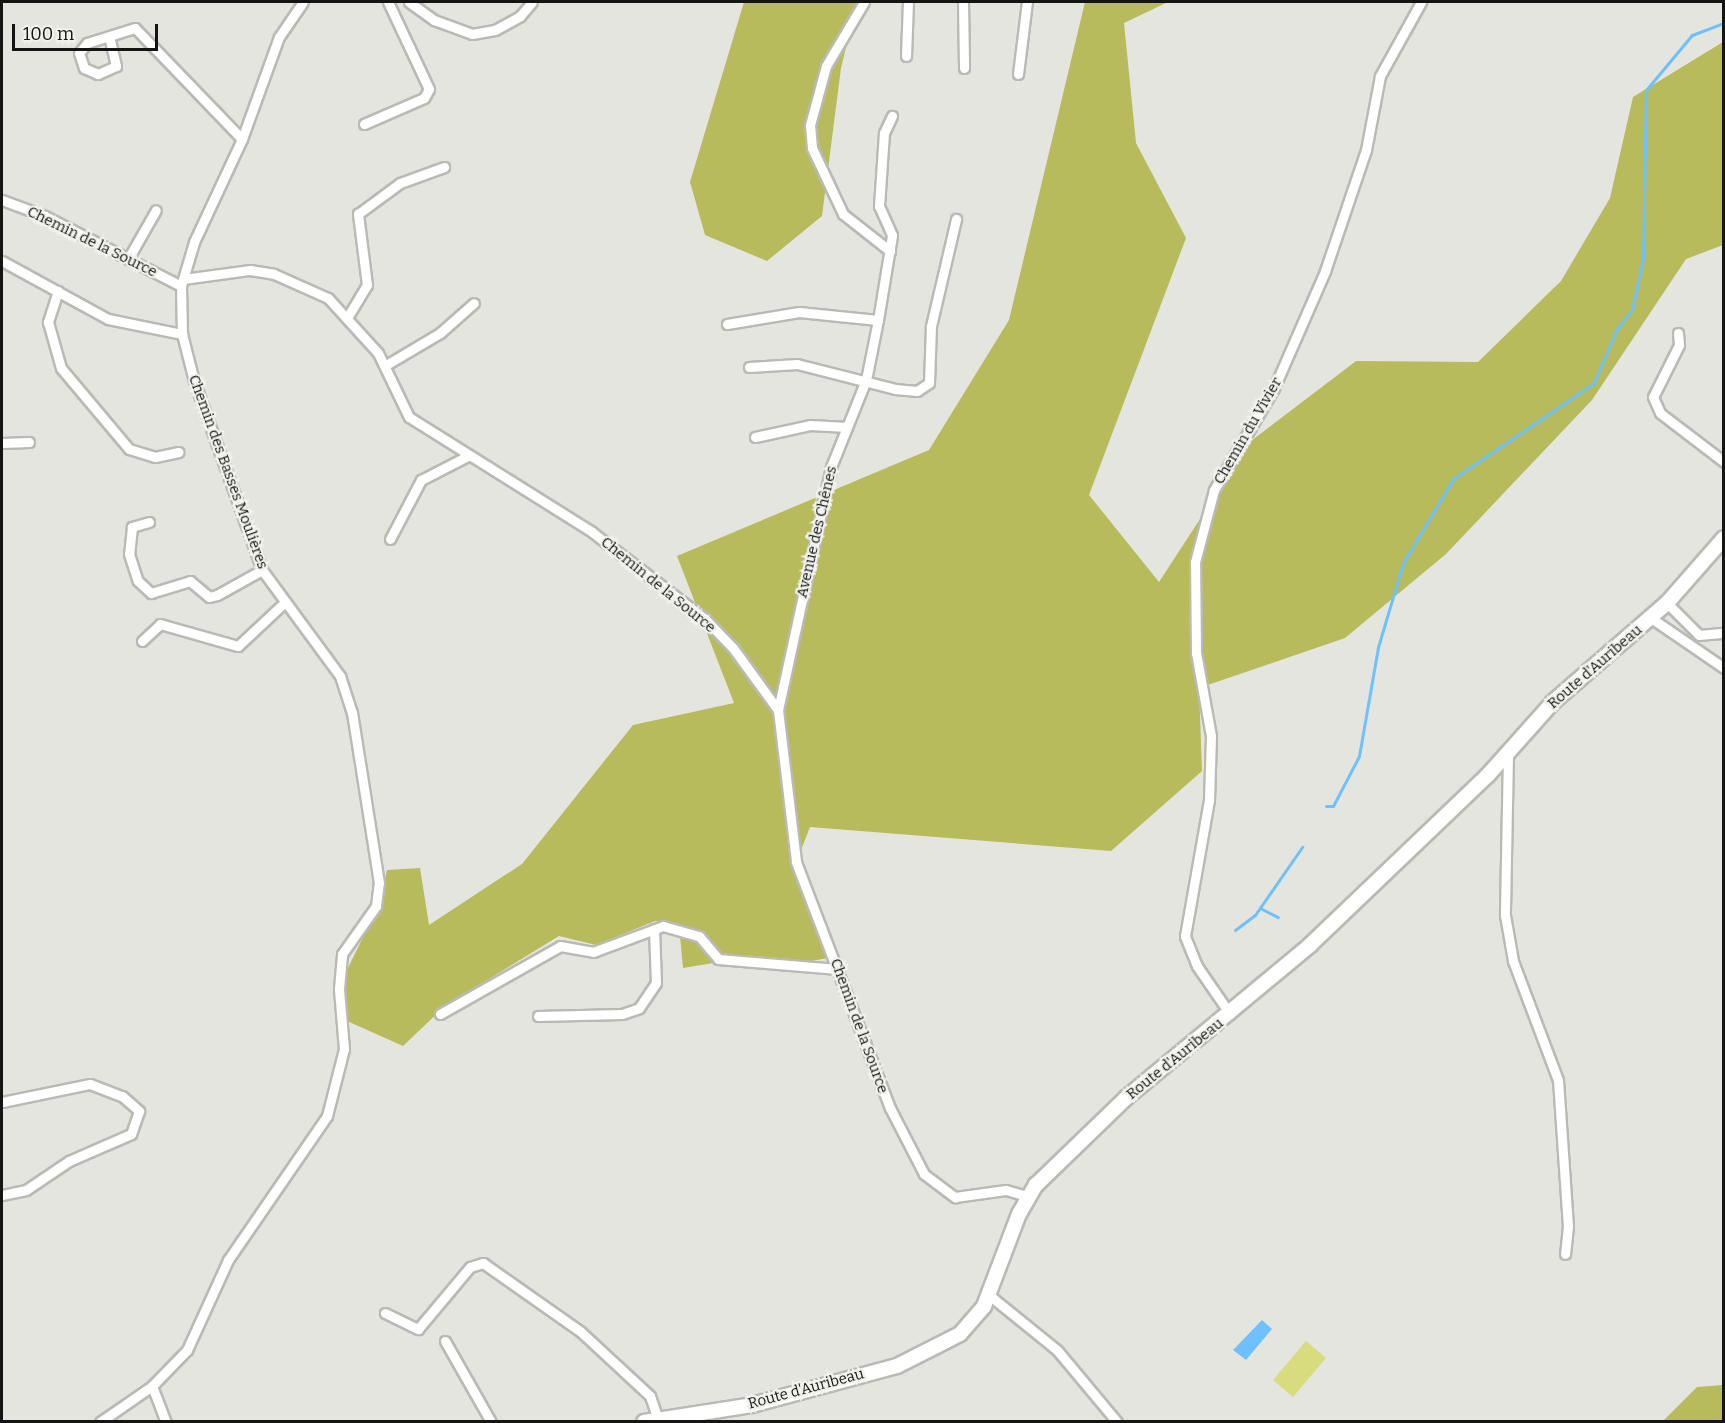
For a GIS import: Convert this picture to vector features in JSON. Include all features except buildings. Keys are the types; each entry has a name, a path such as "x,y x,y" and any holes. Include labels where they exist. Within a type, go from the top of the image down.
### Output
{"street":[{"name":"Chemin des Basses Moulières","path":"100,1422 152,1386 187,1350 217,1278 327,1116 344,1049 339,989 342,954 376,906 375,850 352,713 330,657 262,570 182,334 182,283 194,242 242,139 279,37 303,2"},
{"path":"364,124 424,98 429,89 388,2"},
{"path":"409,2 434,20 472,34 495,30 520,16 532,2"},
{"path":"864,2 825,66 810,125 812,148 843,214 890,251"},
{"path":"906,56 908,2"},
{"path":"963,2 964,68"},
{"path":"1018,74 1027,2"},
{"name":"Chemin du Vivier","path":"1230,1014 1197,966 1185,936 1209,800 1211,736 1196,653 1195,562 1214,490 1274,388 1325,271 1366,150 1380,76 1421,2"},
{"path":"110,40 116,66 98,75 84,68 79,53 87,43 110,40 135,28 242,139"},
{"name":"Avenue des Chênes","path":"778,710 831,467 866,380 878,320 892,235 879,206 884,133 892,116"},
{"path":"346,318 368,285 358,214 400,183 444,167"},
{"name":"Chemin de la Source","path":"2,200 182,283 250,270 274,274 328,298 386,365 409,417 468,456 543,497 705,620 778,710 796,862 890,1108 924,1174 955,1197 1006,1190 1027,1196"},
{"path":"128,259 156,210"},
{"path":"749,367 797,364 917,391 929,383 931,326 956,219"},
{"path":"2,261 108,319 182,334"},
{"path":"57,291 48,322 61,368 129,449 140,456 178,452"},
{"path":"386,365 440,333 474,303"},
{"path":"727,324 800,312 878,320"},
{"path":"1678,333 1679,345 1653,397 1660,413 1724,462"},
{"path":"755,437 810,425 847,427"},
{"path":"2,443 29,442"},
{"path":"390,539 421,480 468,456"},
{"path":"148,522 132,527 129,554 138,580 151,593 190,580 209,597 217,595 262,570"},
{"name":"Route d'Auribeau","path":"651,1420 752,1405 897,1366 960,1334 990,1295 1027,1196 1126,1098 1230,1014 1508,754 1553,702 1667,603 1724,537"},
{"path":"142,641 160,624 238,646 285,602"},
{"path":"1667,603 1699,635 1724,633"},
{"path":"1651,618 1724,668"},
{"path":"1508,754 1505,915 1513,962 1557,1080 1565,1254"},
{"path":"440,1014 560,946 593,952 663,926 699,936 717,959 838,969"},
{"path":"538,1016 622,1014 639,1008 656,983 654,929"},
{"path":"2,1102 90,1084 122,1096 139,1111 130,1134 69,1161 26,1190 2,1195"},
{"path":"385,1313 418,1329 470,1268 483,1263 580,1332 651,1396 651,1420"},
{"path":"990,1295 1057,1350 1117,1422"},
{"path":"445,1341 491,1422"},
{"path":"152,1386 166,1422"}],"green space":[{"path":"1306,1341 1326,1358 1293,1397 1273,1380"}],"shaded area":[{"path":"744,2 857,2 841,68 822,216 767,261 705,235 690,182"},
{"path":"1085,2 1168,2 1124,23 1136,143 1186,238 1089,495 1159,582 1251,441 1356,361 1478,362 1561,281 1610,198 1633,97 1723,42 1723,245 1686,259 1592,400 1446,554 1345,638 1199,688 1202,771 1111,851 810,827 799,855 828,958 800,963 756,956 683,968 679,925 655,921 596,945 559,936 445,1006 403,1046 347,1021 342,980 379,905 387,870 420,868 429,925 522,864 633,725 734,703 677,556 929,450 1009,320"},
{"path":"1723,1385 1723,1421 1663,1421 1697,1387"}],"water":[{"path":"1262,1320 1272,1329 1246,1360 1233,1350"}],"waterway":[{"path":"1326,806 1333,806 1359,756 1378,647 1403,563 1453,479 1593,384 1617,329 1632,310 1643,258 1646,90 1692,35 1724,23"},
{"path":"1235,930 1255,915 1302,847"},
{"path":"1260,908 1278,917"}]}
